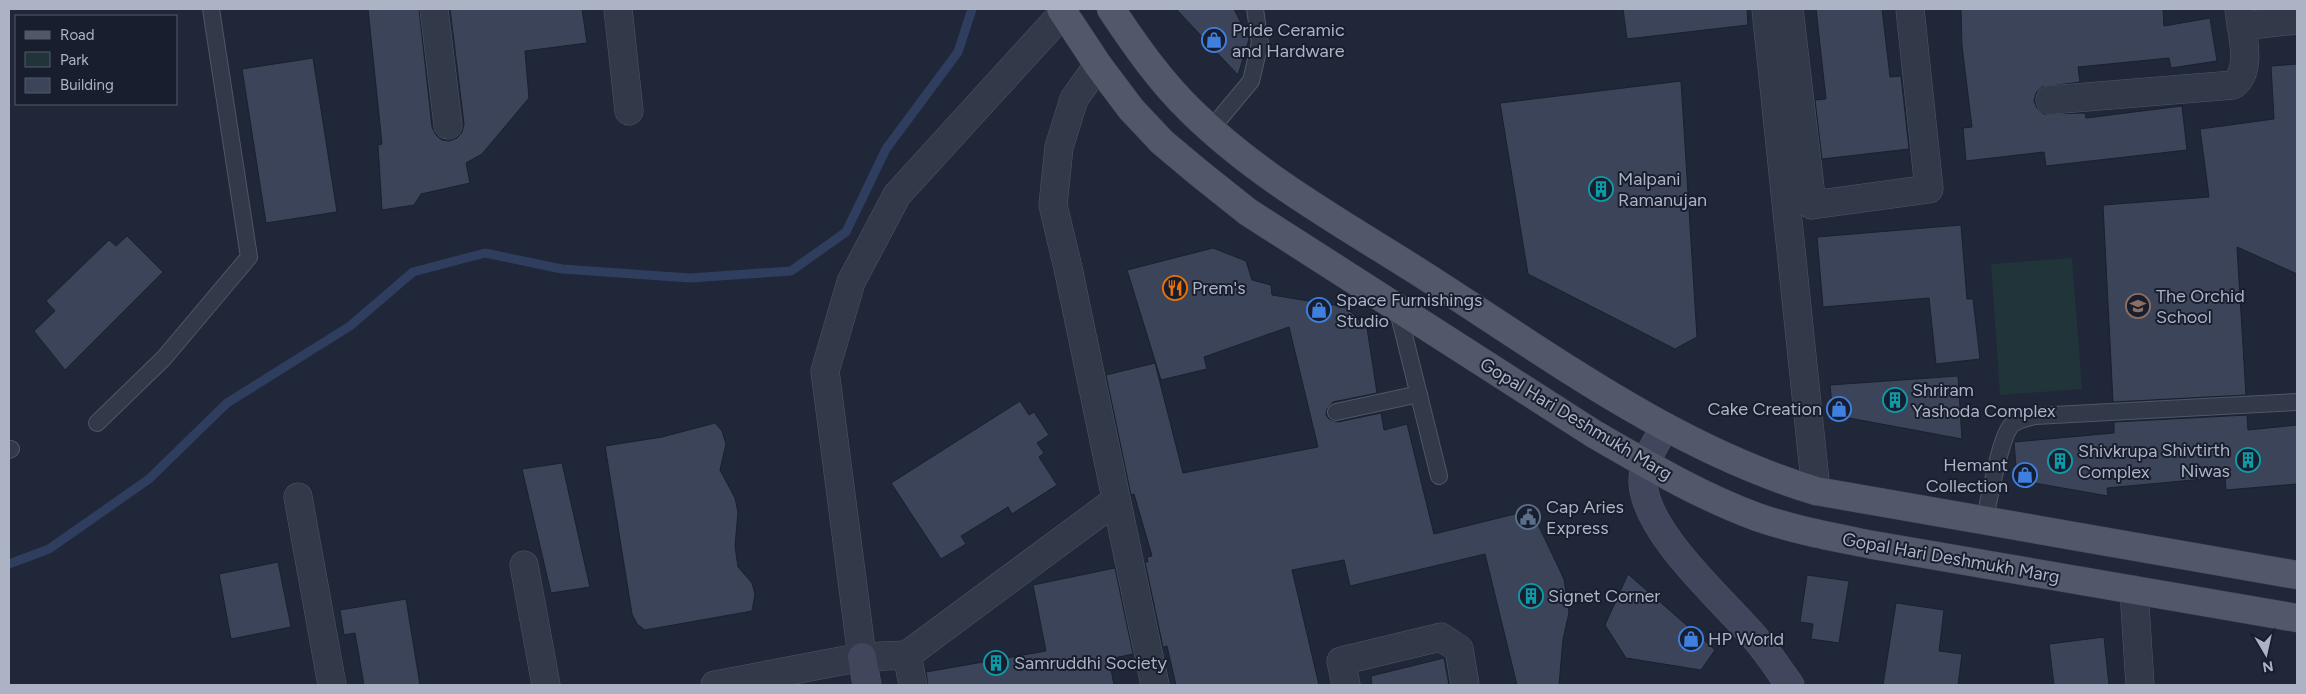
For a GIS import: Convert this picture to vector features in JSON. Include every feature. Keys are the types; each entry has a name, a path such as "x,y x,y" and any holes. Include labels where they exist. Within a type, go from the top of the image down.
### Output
{"main road":[{"path":"1111,9 1163,82 1211,129 1272,178 1615,398 1664,427 1772,478 1816,491 1984,522 2297,575"},
{"name":"Gopal Hari Deshmukh Marg","path":"1062,11 1098,65 1150,128 1198,173 1248,212 1594,434 1645,464 1742,510 1812,532 1873,545 2297,618"},
{"path":"1664,427 1645,464 1643,483 1647,506 1666,539 1758,640 1790,685"},
{"path":"1742,510 1750,468"},
{"path":"862,657 867,685"}],"street":[{"path":"434,9 448,125"},
{"path":"618,9 629,111"},
{"path":"1766,9 1812,205 1929,189 1910,9"},
{"path":"1789,9 1788,103 1816,491"},
{"path":"862,657 825,372 851,282 896,195 1062,11"},
{"path":"2050,100 2233,85 2241,80 2245,67 2240,18 2297,20"},
{"path":"1098,65 1074,99 1059,147 1053,205 1068,268 1115,501 1155,685"},
{"path":"298,497 332,685"},
{"path":"715,685 862,657 907,655 1115,501"},
{"path":"524,565 546,685"},
{"path":"2134,590 2140,685"},
{"path":"1346,685 1341,661 1441,637 1459,649 1465,685"},
{"path":"907,655 913,685"}],"lane":[{"path":"97,423 164,358 248,257 212,9"},
{"path":"1211,129 1251,81 1260,43 1254,9"},
{"path":"1397,308 1439,476"},
{"path":"1336,412 1419,394"},
{"path":"1984,522 2004,442 2011,425 2022,419 2035,416 2297,402"}],"green space":[{"path":"2072,258 2082,389 2000,395 1991,264"}],"building":[{"path":"368,9 419,9 432,127 436,135 442,140 449,141 457,138 462,132 464,124 450,9 582,9 587,43 525,51 529,98 482,154 466,163 470,183 421,194 414,205 382,210 378,145 382,144"},
{"path":"1176,9 1234,9 1249,39 1238,75"},
{"path":"1623,9 1747,9 1748,25 1627,39"},
{"path":"1816,9 1882,9 1890,77 1901,76 1909,149 1822,159 1815,100 1826,99"},
{"path":"1961,9 2163,9 2164,26 2210,18 2217,61 2171,68 2169,58 2078,67 2080,82 2042,87 2036,93 2034,101 2037,108 2044,114 2085,113 2086,118 2182,106 2187,150 2046,166 2044,152 1966,161 1963,128 1972,127 1962,46"},
{"path":"313,58 337,212 266,223 242,69"},
{"path":"2297,64 2297,274 2237,247 2246,395 2113,402 2103,205 2209,197 2200,129 2274,119 2271,66"},
{"name":"Malpani Ramanujan","path":"1681,81 1697,337 1675,349 1528,274 1500,103"},
{"path":"1961,225 1967,299 1973,299 1980,359 1936,364 1929,298 1823,307 1817,237"},
{"path":"127,236 163,272 65,370 34,331 55,311 46,301 109,240 116,246"},
{"path":"1213,248 1246,261 1252,280 1271,285 1272,295 1346,307 1367,328 1377,393 1333,402 1327,409 1326,415 1329,419 1338,422 1381,413 1384,430 1407,424 1434,534 1531,510 1564,579 1569,613 1563,639 1559,685 1517,685 1485,554 1350,586 1344,560 1292,570 1319,685 1176,685 1167,646 1163,647 1145,562 1148,562 1147,557 1152,556 1134,494 1131,495 1106,375 1155,363 1183,473 1318,447 1289,327 1204,357 1207,369 1161,380 1127,270"},
{"name":"Shriram Yashoda Complex","path":"1958,376 1962,439 1833,415 1830,385"},
{"path":"1020,401 1029,415 1034,412 1049,435 1037,443 1044,453 1039,457 1057,485 1012,514 1008,507 961,536 966,544 941,559 891,483"},
{"path":"2247,415 2248,430 2297,425 2297,484 2226,490 2225,477 2107,488 2108,496 2017,480 2014,442 2114,433 2114,422"},
{"path":"715,423 722,431 726,444 720,470 735,498 738,512 735,546 738,567 752,583 755,594 752,611 645,630 637,624 632,614 605,446 662,437"},
{"path":"562,463 590,587 551,593 522,469"},
{"path":"278,562 291,627 231,639 219,574"},
{"path":"1115,568 1133,654 1109,659 1114,685 928,685 926,672 1046,651 1033,585"},
{"path":"1628,574 1715,650 1701,670 1626,658 1605,625"},
{"path":"1807,575 1849,581 1839,643 1811,639 1813,624 1800,622"},
{"path":"406,599 420,685 364,685 355,633 344,635 340,610"},
{"path":"1896,603 1944,610 1939,651 1962,654 1958,685 1883,685"},
{"path":"2104,637 2109,685 2054,685 2049,644"},
{"path":"1444,658 1449,685 1372,685 1371,676"}],"waterway":[{"path":"9,564 49,549 149,479 227,403 350,326 413,272 485,253 562,269 690,278 791,271 846,232 886,149 958,52 972,9"}],"place":[{"name":"Pride Ceramic and Hardware","path":"1214,40"},
{"name":"Malpani Ramanujan","path":"1601,189"},
{"name":"Prem's","path":"1175,288"},
{"name":"The Orchid School","path":"2138,306"},
{"name":"Space Furnishings Studio","path":"1319,310"},
{"name":"Shriram Yashoda Complex","path":"1895,400"},
{"name":"Cake Creation","path":"1839,409"},
{"name":"Shivtirth Niwas","path":"2248,460"},
{"name":"Shivkrupa Complex","path":"2060,461"},
{"name":"Hemant Collection","path":"2025,475"},
{"name":"Cap Aries Express","path":"1528,517"},
{"name":"Signet Corner","path":"1531,596"},
{"name":"HP World","path":"1691,639"},
{"name":"Samruddhi Society","path":"996,663"}]}
